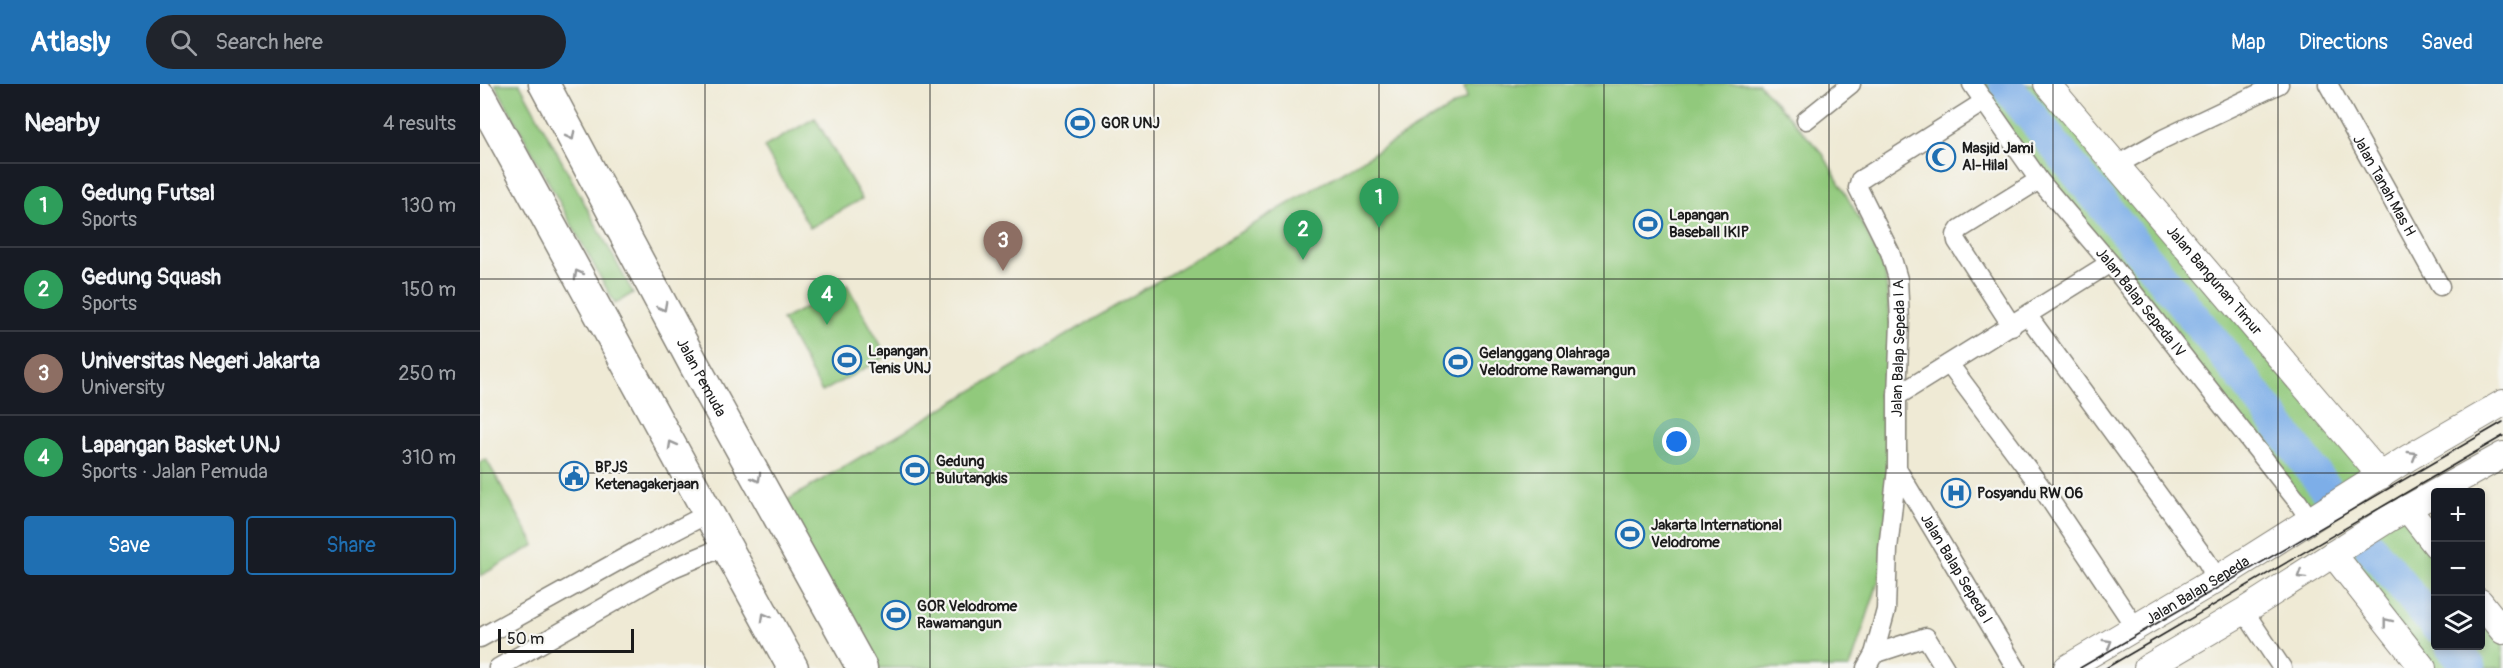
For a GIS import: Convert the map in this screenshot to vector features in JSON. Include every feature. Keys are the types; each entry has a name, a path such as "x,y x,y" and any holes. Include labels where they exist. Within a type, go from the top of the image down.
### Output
{"main road":[{"name":"Jalan Pemuda","path":"544,84 696,368 862,668"},
{"name":"Jalan Bangunan Timur","path":"2047,84 2116,165 2372,481"},
{"path":"480,96 793,668"},
{"name":"Jalan Balap Sepeda","path":"2067,668 2217,579 2408,458 2503,403"},
{"path":"2445,488 2503,455"},
{"path":"2445,488 2503,466"},
{"path":"2147,668 2173,661 2244,611 2398,513 2431,495"},
{"path":"2398,513 2432,542"},
{"path":"2342,549 2423,668"},
{"path":"2485,607 2503,631"},
{"path":"2143,622 2173,661"}],"street":[{"path":"1806,120 1851,84"},
{"name":"Jalan Balap Sepeda IV","path":"1972,84 2039,180 2110,263 2291,493 2318,515"},
{"name":"Jalan Tanah Mas H","path":"2328,84 2440,286"},
{"path":"2116,165 2270,86"},
{"name":"Jalan Balap Sepeda I A","path":"1870,661 1886,610 1888,549 1897,469 1900,321 1898,279 1890,252 1858,184 1865,177 1985,101"},
{"path":"2039,180 1959,229 1956,235 1957,241 2206,560 2217,579"},
{"path":"1897,396 2110,263"},
{"path":"1949,364 2143,622"},
{"name":"Jalan Balap Sepeda I","path":"1897,469 2016,668"},
{"path":"480,638 709,513"},
{"path":"657,540 673,568"},
{"path":"498,668 673,568 726,546"},
{"path":"2244,611 2282,668"},
{"path":"1870,661 1926,637 1945,668"}],"green space":[{"path":"495,84 520,84 633,293 615,304"},
{"name":"Gelanggang Olahraga Velodrome Rawamangun","path":"1470,84 1759,84 1823,154 1864,227 1885,272 1905,452 1879,580 1850,668 862,668 774,508 1467,98 1464,87"},
{"path":"1972,84 2047,84 2381,476 2310,520"},
{"path":"815,118 862,199 810,228 764,147"},
{"path":"847,285 887,356 822,392 782,320"},
{"path":"486,459 535,545 480,576 480,462"},
{"path":"2407,508 2431,540 2431,650 2485,650 2485,607 2503,631 2503,668 2423,668 2333,554"}],"waterway":[{"path":"2005,84 2247,383 2327,490"},
{"path":"2371,548 2431,620"},
{"path":"2455,650 2470,668"}],"tram line":[{"path":"2080,668 2503,422"},
{"path":"2106,668 2503,436"}],"place":[{"name":"GOR UNJ","path":"1080,123"},
{"name":"Masjid Jami Al-Hilal","path":"1941,157"},
{"name":"Lapangan Baseball IKIP","path":"1648,224"},
{"name":"Gedung Futsal","path":"1379,228"},
{"name":"Gedung Squash","path":"1303,260"},
{"name":"Universitas Negeri Jakarta","path":"1003,271"},
{"name":"Lapangan Basket UNJ","path":"827,325"},
{"name":"Lapangan Tenis UNJ","path":"847,360"},
{"name":"Gelanggang Olahraga Velodrome Rawamangun","path":"1458,362"},
{"name":"Gedung Bulutangkis","path":"915,470"},
{"name":"BPJS Ketenagakerjaan","path":"574,476"},
{"name":"Posyandu RW 06","path":"1956,493"},
{"name":"Jakarta International Velodrome","path":"1630,534"},
{"name":"GOR Velodrome Rawamangun","path":"896,615"}]}
